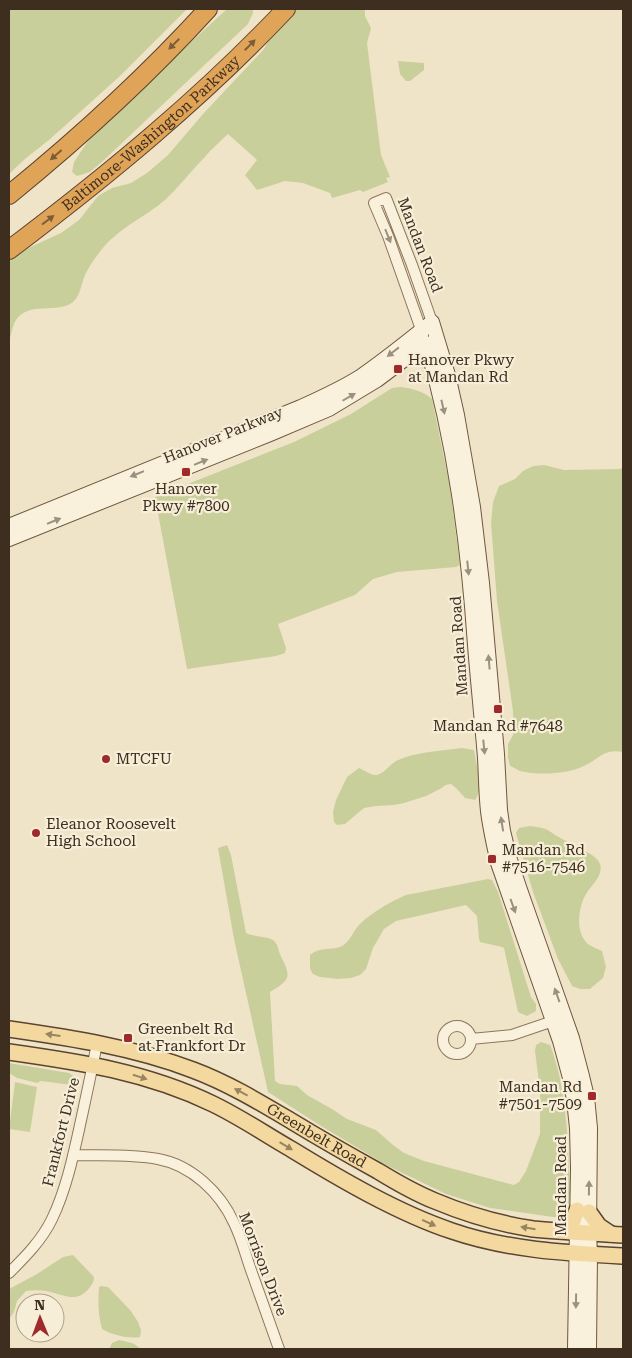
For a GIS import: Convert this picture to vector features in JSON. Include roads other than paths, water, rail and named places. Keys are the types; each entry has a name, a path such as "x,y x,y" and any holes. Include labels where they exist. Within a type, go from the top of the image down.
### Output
{"highway":[{"path":"9,195 101,115 148,71 208,9"},
{"name":"Baltimore-Washington Parkway","path":"9,250 86,191 183,108 286,9"}],"main road":[{"name":"Greenbelt Road","path":"9,1030 97,1043 151,1056 193,1070 260,1102 352,1157 433,1200 493,1220 532,1228 617,1235"},
{"name":"Greenbelt Road","path":"9,1052 93,1064 126,1072 212,1103 375,1197 435,1225 473,1238 533,1249 623,1256"},
{"path":"561,1231 583,1211 599,1226 617,1235"}],"street":[{"name":"Mandan Road","path":"429,333 374,203 386,198 409,256 429,333 436,379 463,516 491,833 498,862 559,1019 569,1071 576,1114 578,1168 583,1211 583,1253 588,1349"},
{"name":"Hanover Parkway","path":"9,526 324,397 360,377 429,333"},
{"name":"Hanover Parkway","path":"9,539 329,409 377,380 429,333"},
{"path":"471,1039 512,1035 559,1019"},
{"name":"Frankfort Drive","path":"9,1273 32,1248 52,1220 62,1195 73,1155 97,1043"},
{"name":"Morrison Drive","path":"73,1155 130,1156 158,1159 178,1165 203,1181 216,1194 234,1222 279,1349"},
{"name":"Mandan Road","path":"575,1349 583,1253"}],"place":[{"name":"Hanover Pkwy at Mandan Rd","path":"398,369"},
{"name":"Hanover Pkwy #7800","path":"186,472"},
{"name":"Mandan Rd #7648","path":"498,709"},
{"name":"MTCFU","path":"106,759"},
{"name":"Eleanor Roosevelt High School","path":"36,833"},
{"name":"Mandan Rd #7516-7546","path":"492,859"},
{"name":"Greenbelt Rd at Frankfort Dr","path":"128,1038"},
{"name":"Mandan Rd #7501-7509","path":"592,1096"}]}
